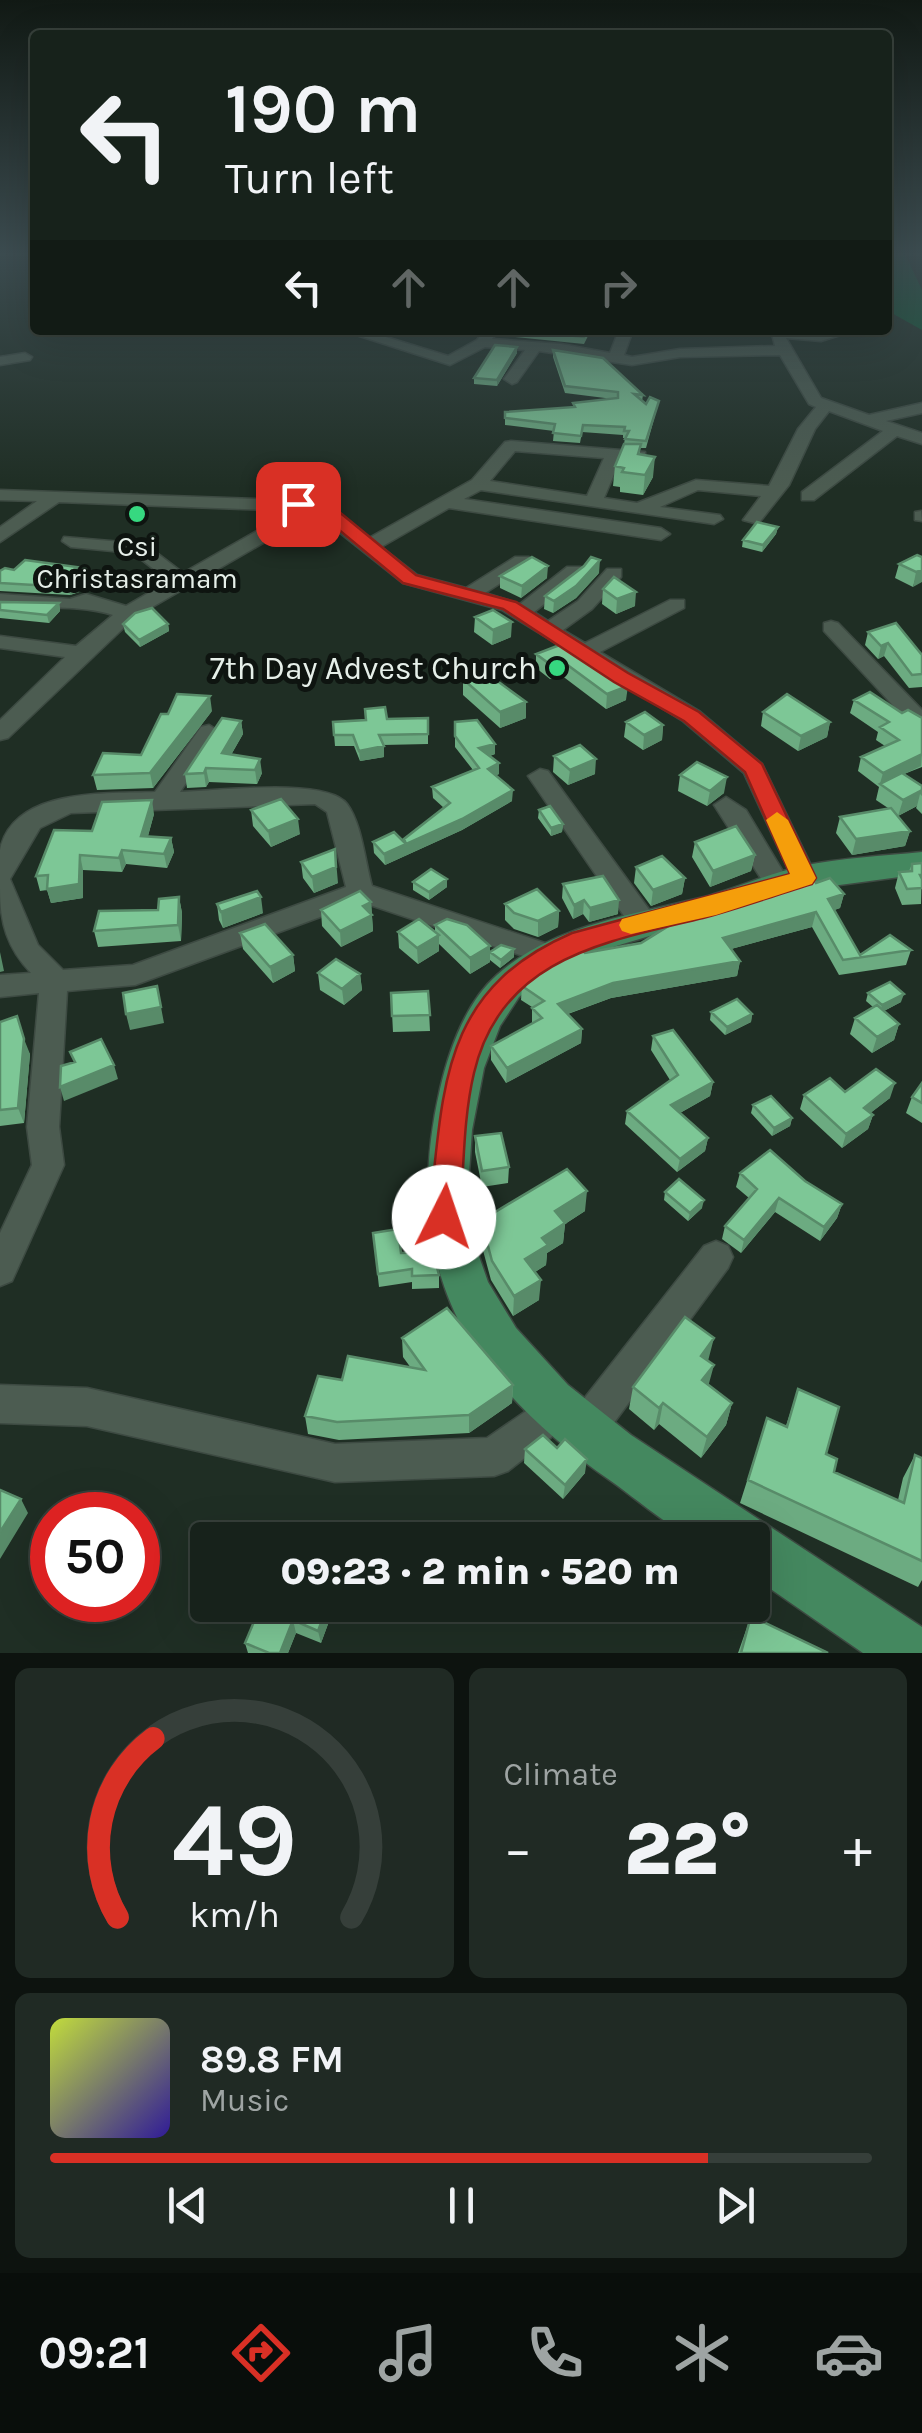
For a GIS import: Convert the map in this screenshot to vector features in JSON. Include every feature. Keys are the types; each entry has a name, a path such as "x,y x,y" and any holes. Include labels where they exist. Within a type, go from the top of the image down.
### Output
{"main road":[{"path":"720,1522 572,1419 499,1346 458,1270 444,1217 460,1073 480,1020 516,978 547,954 642,922 716,906 791,882 920,866"},
{"path":"770,1556 911,1653"}],"street":[{"path":"364,335 450,361 487,336 615,360 788,350"},
{"path":"615,360 624,335"},
{"path":"778,335 808,394 825,408 922,440"},
{"path":"512,379 534,347"},
{"path":"0,361 24,356"},
{"path":"752,520 782,482 807,424 825,408"},
{"path":"868,420 922,408"},
{"path":"808,496 895,429"},
{"path":"366,547 478,484 510,446 639,456"},
{"path":"593,502 614,454"},
{"path":"478,484 714,519"},
{"path":"640,509 696,485 773,492"},
{"path":"0,495 313,506 332,515 366,547 410,579 522,612 691,716 754,769 791,882"},
{"path":"0,536 56,496"},
{"path":"448,502 660,534"},
{"path":"0,733 80,653 128,613 313,506"},
{"path":"70,542 138,548 182,580"},
{"path":"470,594 522,560"},
{"path":"522,612 574,571"},
{"path":"550,629 585,604 614,574"},
{"path":"0,600 72,605 86,600 128,613"},
{"path":"584,652 678,604"},
{"path":"832,628 922,723"},
{"path":"0,642 80,653"},
{"path":"162,800 208,732"},
{"path":"540,776 642,922"},
{"path":"0,1270 48,1165 43,1127 54,979 26,950 2,869 28,822 53,809 87,802 315,796 330,800 339,810 360,892"},
{"path":"726,806 791,882"},
{"path":"0,986 135,975 360,892 547,954"},
{"path":"0,1404 87,1408 334,1463 362,1465 494,1457 572,1419 716,1257"}],"building":[{"path":"495,345 517,347 497,380 474,378"},
{"path":"553,350 603,358 643,395 634,394 646,404 650,397 659,401 646,441 625,439 629,431 624,431 625,427 583,425 581,436 553,433 555,424 505,418 505,412 575,407 573,403 618,398 618,392 565,386"},
{"path":"624,444 641,444 638,454 655,457 645,475 622,472 624,468 615,466"},
{"path":"757,522 778,527 763,545 743,540"},
{"path":"917,555 922,557 922,570 916,572 899,564"},
{"path":"532,557 548,566 522,586 500,576"},
{"path":"591,557 600,560 576,586 554,601 545,596 584,566"},
{"path":"25,560 77,567 61,581 77,584 68,587 0,583 0,571 14,570"},
{"path":"614,577 636,592 617,599 603,589"},
{"path":"0,602 59,603 47,615 0,610"},
{"path":"152,608 168,624 139,640 123,624 135,613"},
{"path":"493,610 512,622 493,630 475,617"},
{"path":"896,623 922,655 922,674 912,675 888,643 881,646 868,632"},
{"path":"565,643 628,686 607,694 562,661 551,665 536,654"},
{"path":"485,672 526,702 500,712 463,679"},
{"path":"870,692 902,713 908,710 922,718 922,754 883,773 861,757 899,740 880,727 889,722 854,700"},
{"path":"177,694 210,696 150,773 93,775 103,753 141,755 161,714 168,714"},
{"path":"787,694 830,722 801,736 763,712"},
{"path":"385,707 387,719 428,718 428,734 379,735 384,746 359,751 353,735 334,735 333,722 366,720 365,709"},
{"path":"645,712 663,725 644,735 626,722"},
{"path":"222,718 241,721 222,753 260,759 255,770 206,768 204,773 185,774"},
{"path":"477,720 495,744 479,748 499,763 488,769 513,790 462,819 384,854 373,842 394,832 406,844 404,839 450,803 432,787 479,768 455,736 455,722"},
{"path":"580,745 596,759 570,770 554,756"},
{"path":"697,762 727,777 710,791 680,775"},
{"path":"902,773 922,786 922,790 903,800 880,784"},
{"path":"281,799 298,819 268,831 251,810"},
{"path":"152,800 141,836 171,838 164,854 122,850 119,858 80,855 79,884 47,889 48,875 36,876 54,830 92,831 102,802"},
{"path":"550,806 563,824 551,828 539,810"},
{"path":"891,808 910,831 856,839 840,817"},
{"path":"736,826 755,855 713,871 695,842"},
{"path":"335,849 336,867 312,877 301,862"},
{"path":"662,856 685,878 653,890 636,867"},
{"path":"922,863 922,888 907,889 899,872 912,871 912,864"},
{"path":"431,869 447,879 429,892 413,882"},
{"path":"603,876 619,900 590,908 584,900 574,905 563,884"},
{"path":"830,878 844,894 828,899 860,955 890,935 911,950 843,960 816,912 723,938 740,961 613,983 558,1004 582,1029 507,1068 491,1046 542,1018 532,1008 544,1001 522,986 551,962 580,948 585,953 641,943 688,914 813,879 816,883"},
{"path":"537,889 559,911 538,921 514,913 505,904"},
{"path":"257,891 261,897 221,912 217,904"},
{"path":"360,891 371,902 363,906 372,915 340,931 321,910"},
{"path":"179,897 178,925 94,931 99,911 158,910 159,899"},
{"path":"419,919 439,935 417,948 398,932"},
{"path":"447,919 467,925 490,946 470,958 435,925"},
{"path":"265,924 293,955 270,967 240,933"},
{"path":"501,945 514,949 501,960 490,952"},
{"path":"336,959 360,974 342,989 318,973"},
{"path":"890,982 904,994 882,1005 868,993"},
{"path":"157,986 161,1007 126,1014 123,993"},
{"path":"428,991 430,1015 392,1016 391,993"},
{"path":"737,999 752,1014 727,1027 711,1012"},
{"path":"877,1005 899,1024 877,1037 855,1018"},
{"path":"17,1016 24,1039 18,1108 0,1110 0,1022"},
{"path":"673,1030 713,1082 671,1105 708,1138 680,1159 627,1111 678,1075 653,1036"},
{"path":"101,1039 114,1065 60,1087 61,1066 75,1062 70,1052"},
{"path":"876,1069 895,1083 864,1108 873,1115 846,1134 804,1095 830,1078 845,1092"},
{"path":"922,1083 922,1103 912,1097"},
{"path":"771,1096 792,1118 774,1128 753,1105"},
{"path":"501,1133 509,1167 482,1171 475,1136"},
{"path":"770,1150 805,1181 842,1204 824,1227 779,1198 744,1240 725,1226 757,1189 740,1173"},
{"path":"567,1169 587,1191 555,1211 565,1223 542,1238 548,1245 525,1259 541,1280 514,1296 492,1261 476,1201 483,1197 495,1212"},
{"path":"679,1179 704,1200 690,1213 665,1192"},
{"path":"398,1229 401,1253 433,1252 439,1275 412,1276 412,1269 378,1274 373,1233"},
{"path":"447,1308 513,1385 469,1415 337,1422 305,1416 318,1376 342,1380 348,1356 425,1370 402,1338"},
{"path":"685,1317 714,1338 701,1356 714,1365 702,1380 732,1403 707,1437 663,1403 659,1408 633,1387"},
{"path":"798,1389 839,1407 826,1454 837,1459 834,1472 904,1503 915,1455 922,1458 922,1561 748,1480 767,1418 787,1427"},
{"path":"543,1435 557,1448 565,1439 587,1459 565,1485 525,1449"},
{"path":"0,1490 21,1499 0,1532"},
{"path":"254,1622 292,1622 280,1653 269,1653 245,1643"},
{"path":"298,1622 321,1622 318,1631"},
{"path":"749,1622 763,1622 828,1653 741,1653"}],"slow traffic":[{"path":"631,925 716,906 804,878 777,820"}],"place":[{"name":"Csi Christasramam","path":"137,514"},
{"name":"7th Day Advest Church","path":"557,668"}],"route":[{"path":"298,504 332,515 366,547 410,579 426,586 488,598 534,618 621,678 691,716 754,769 804,878 716,906 581,940 547,954 516,978 480,1020 460,1073 449,1141 444,1217"}]}
